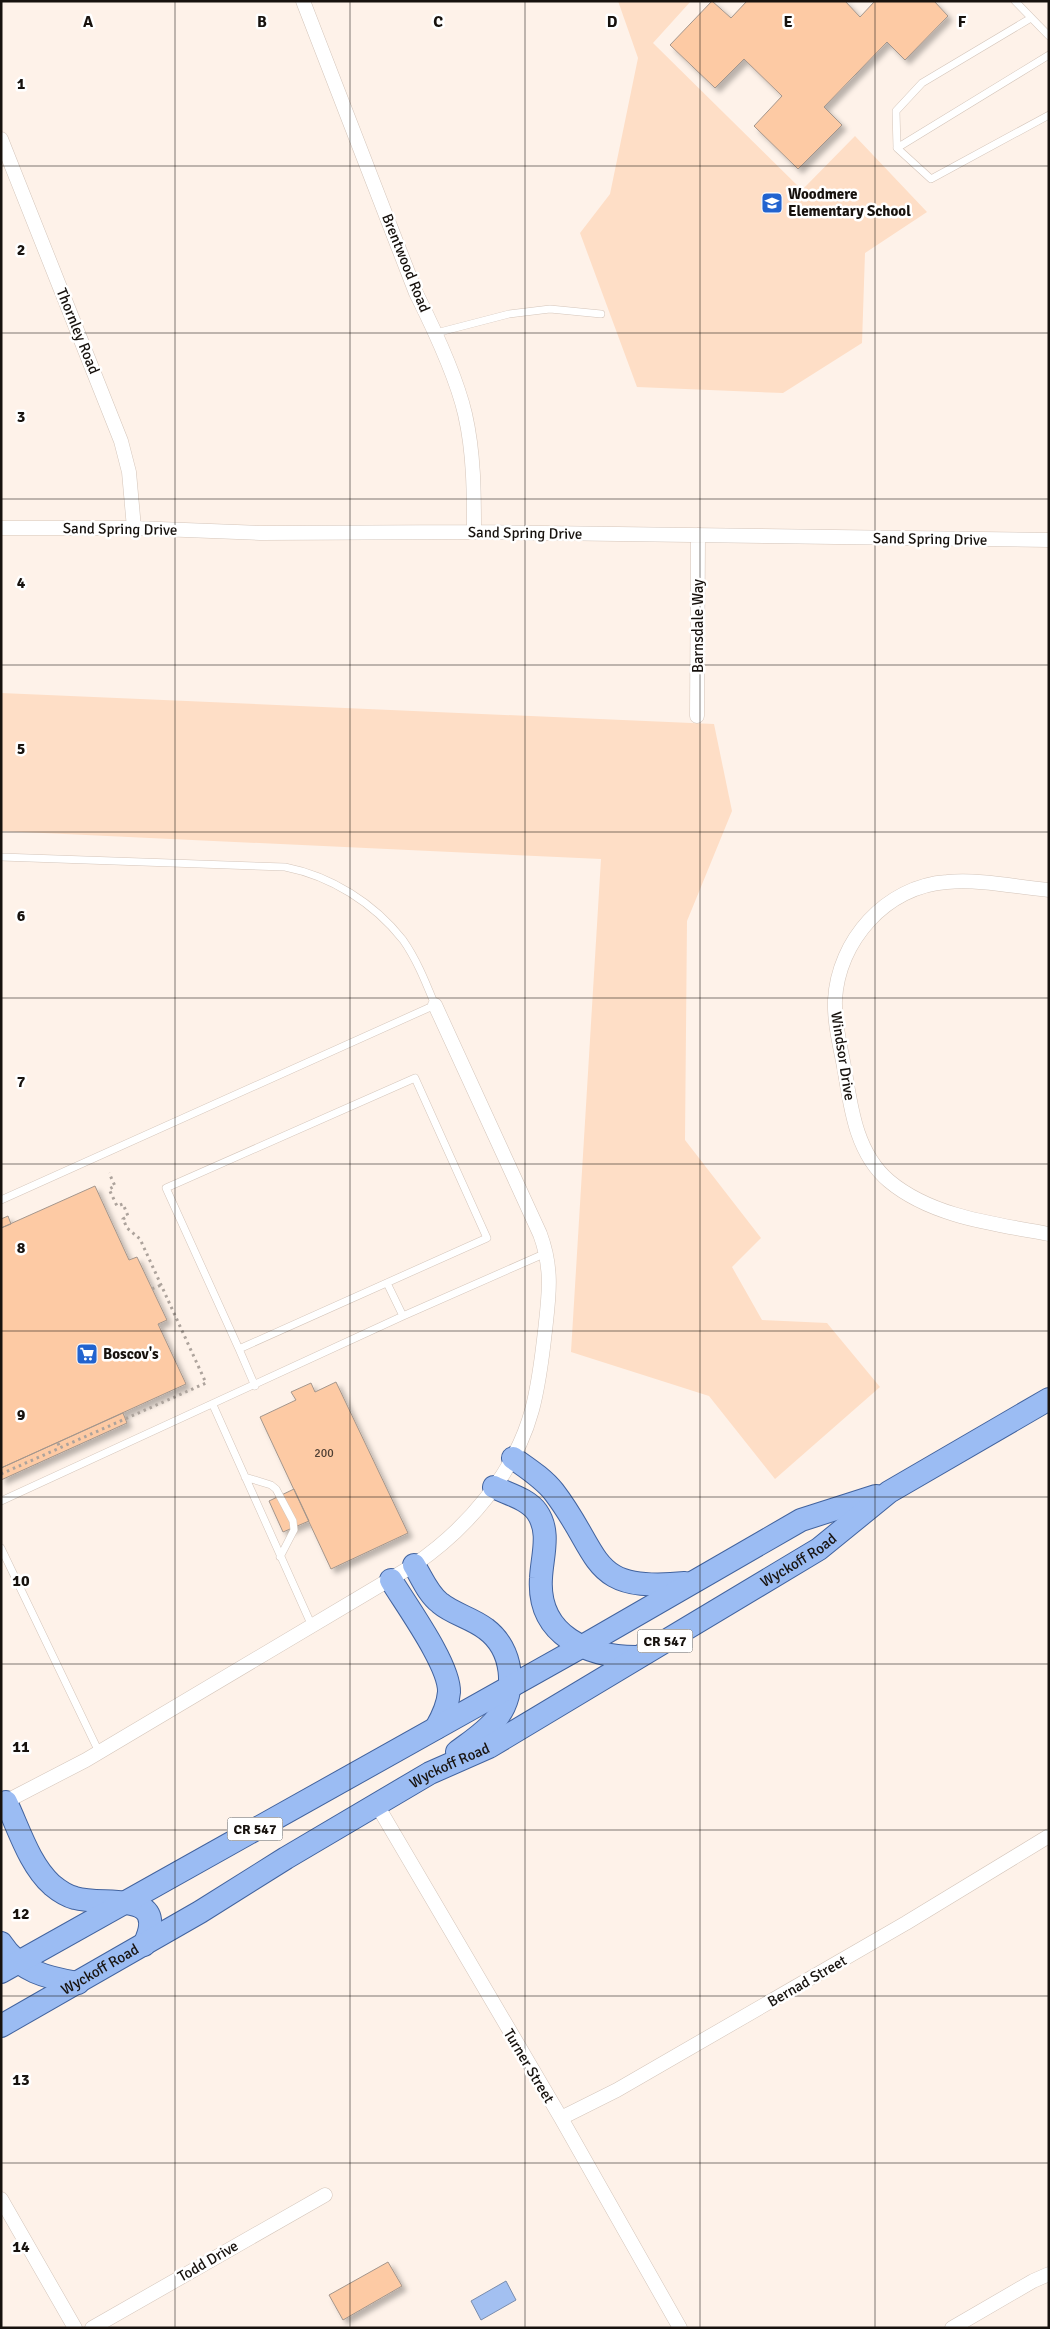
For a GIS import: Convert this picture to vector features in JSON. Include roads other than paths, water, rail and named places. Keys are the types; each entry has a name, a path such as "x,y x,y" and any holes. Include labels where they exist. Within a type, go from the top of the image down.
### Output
{"main road":[{"name":"Wyckoff Road","path":"1,2026 144,1945 430,1773 489,1747 636,1657 819,1549 889,1492 1049,1399"},
{"path":"513,1458 553,1491 598,1561 612,1576 642,1585 691,1582"},
{"path":"494,1487 525,1501 538,1513 542,1522 546,1545 540,1585 544,1606 560,1632 581,1647 607,1655 636,1657"},
{"name":"Wyckoff Road","path":"9,1967 509,1688 801,1520 889,1492"},
{"path":"414,1565 430,1592 440,1603 482,1625 495,1637 503,1648 508,1663 509,1688 503,1709 493,1723 430,1773"},
{"path":"391,1580 433,1650 448,1682 449,1690 446,1708 436,1728"},
{"path":"4,1803 34,1861 52,1885 75,1898 143,1907 151,1917 151,1930 144,1945"},
{"path":"1,1943 9,1967 26,1969 47,1977 78,1983"}],"street":[{"name":"Brentwood Road","path":"303,1 416,293 436,333 464,413 471,450 474,532"},
{"name":"Thornley Road","path":"1,139 122,441 129,472 134,528"},
{"name":"Sand Spring Drive","path":"1,528 134,528 260,533 474,532 1049,540"},
{"name":"Barnsdale Way","path":"697,716 698,535"},
{"name":"Windsor Drive","path":"1049,890 968,882 946,882 927,886 903,895 881,909 867,922 854,939 842,965 835,1003 853,1118 862,1143 882,1174 907,1195 921,1202 949,1212 1049,1234"},
{"path":"4,1803 99,1752 414,1565 460,1526 494,1487 513,1458 530,1417 540,1371 550,1285 547,1253 436,1005"},
{"name":"Turner Street","path":"377,1805 561,2118 680,2328"},
{"name":"Bernad Street","path":"561,2118 617,2090 906,1923 1049,1836"},
{"name":"Todd Drive","path":"92,2328 325,2195"},
{"path":"1,2199 75,2328"},
{"path":"952,2328 1033,2281 1049,2274"}],"lane":[{"path":"1015,1 1049,36"},
{"path":"1031,18 922,83 896,111 897,148 931,179 1049,115"},
{"path":"897,148 1049,55"},
{"path":"436,333 509,314 550,309 601,314"},
{"path":"1,858 285,867 305,871 339,886 362,902 391,927 412,955 436,1005 1,1200"},
{"path":"238,1349 487,1238 415,1078 166,1188 238,1349 255,1386"},
{"path":"1,1501 255,1386 403,1316 547,1253"},
{"path":"387,1283 403,1316"},
{"path":"212,1405 312,1626"},
{"path":"245,1477 271,1485 276,1489 293,1521 293,1533 280,1557"},
{"path":"1,1548 99,1752"}],"water":[{"path":"506,2281 516,2300 481,2320 471,2301"}],"place":[{"name":"Woodmere Elementary School","path":"772,203"},
{"name":"Boscov's","path":"87,1354"}]}
